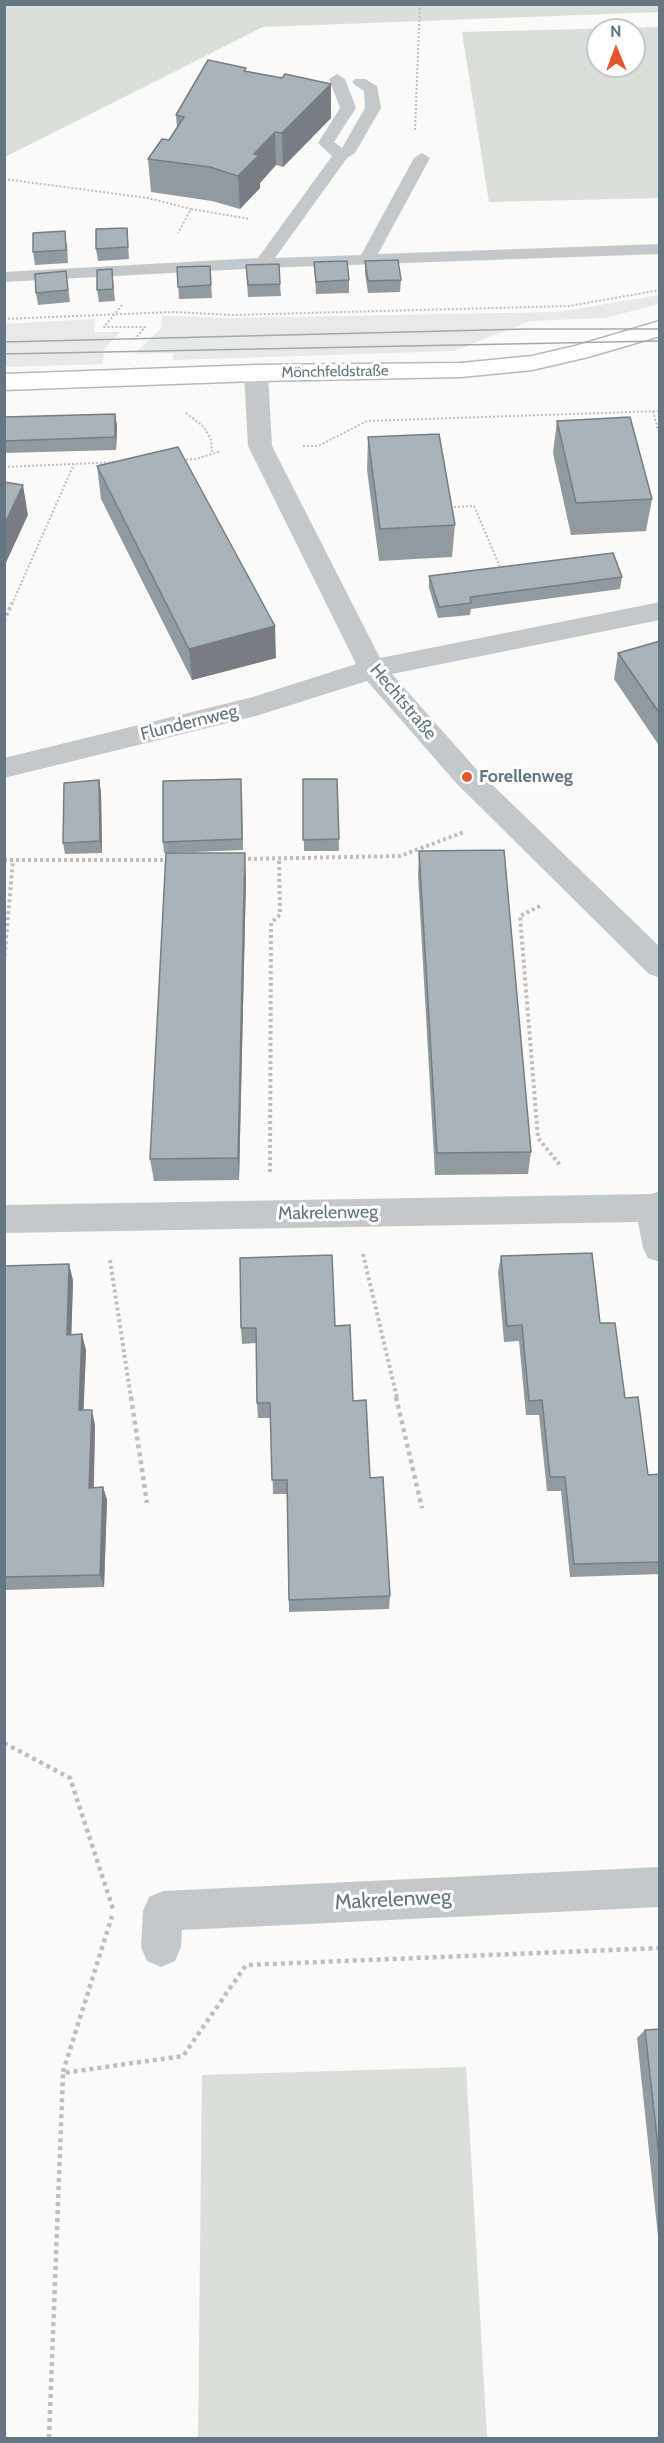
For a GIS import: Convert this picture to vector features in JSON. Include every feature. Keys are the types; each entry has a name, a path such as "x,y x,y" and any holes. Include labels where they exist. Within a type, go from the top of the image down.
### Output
{"main road":[{"name":"Mönchfeldstraße","path":"4,381 461,369 532,363 580,352 660,328"}],"street":[{"name":"Hechtstraße","path":"256,373 260,446 372,669 467,777 660,966"},
{"path":"372,669 660,612"},
{"name":"Flundernweg","path":"4,768 256,706 372,669"},
{"name":"Makrelenweg","path":"4,1219 655,1206 660,1248"},
{"name":"Makrelenweg","path":"161,1947 163,1911 660,1887"}],"lane":[{"path":"337,79 348,108 326,143 341,154"},
{"path":"263,263 341,154 349,150 373,108 372,89 360,82"},
{"path":"367,259 422,158"},
{"path":"4,277 263,263 660,249"}],"path":[{"path":"420,4 414,142 422,158"},
{"path":"4,179 148,198 191,209 238,216 287,231"},
{"path":"143,329 145,327 104,327 167,251 191,209"},
{"path":"4,319 115,313 173,312 233,315 568,306 660,290"},
{"path":"653,411 660,437"},
{"path":"174,460 196,459 212,452 260,446 318,446 367,421 660,411"},
{"path":"4,467 118,462"},
{"path":"4,621 74,464"},
{"path":"454,507 474,506 500,567"},
{"path":"233,859 400,856 506,816"},
{"path":"270,1215 271,923 280,915 279,859"},
{"path":"4,860 175,860"},
{"path":"4,962 13,860"},
{"path":"579,886 520,916 538,1138 594,1208"},
{"path":"354,1213 422,1508"},
{"path":"103,1217 147,1503"},
{"path":"4,1743 70,1778 114,1910 63,2073 49,2439"},
{"path":"63,2073 183,2055 246,1965 660,1948"}],"shaded area":[{"path":"5,4 659,4 660,12 263,27 5,157"},
{"path":"646,27 659,27 659,198 489,202 462,32 586,29 586,78 646,78"},
{"path":"659,295 659,304 605,318 530,321 454,351 174,360 173,353 134,354 161,329 162,316 231,318 558,312"},
{"path":"95,319 94,332 120,332 104,349 103,364 5,367 5,324"},
{"path":"466,2067 487,2438 198,2438 202,2075"}],"building":[{"path":"208,60 246,68 244,71 282,78 285,74 331,84 282,133 275,132 254,154 259,155 238,176 210,167 148,159 162,139 169,140 184,117 176,115"},
{"path":"127,228 128,247 96,249 96,229"},
{"path":"65,231 66,250 33,252 33,233"},
{"path":"398,260 401,280 368,281 365,261"},
{"path":"347,261 349,280 316,282 314,262"},
{"path":"279,264 280,284 248,285 246,265"},
{"path":"210,266 211,285 178,287 177,267"},
{"path":"112,269 113,289 97,290 97,270"},
{"path":"66,271 68,290 36,293 35,274"},
{"path":"115,414 115,437 4,441 4,417"},
{"path":"630,417 652,499 576,503 557,421"},
{"path":"439,434 455,525 380,529 368,437"},
{"path":"178,447 275,626 189,649 97,466"},
{"path":"4,482 23,485 4,525"},
{"path":"613,553 622,577 470,597 471,603 439,607 429,576"},
{"path":"660,641 660,714 618,653"},
{"path":"241,779 242,839 163,842 163,781"},
{"path":"303,779 337,779 339,839 303,840"},
{"path":"99,780 100,841 63,843 64,783"},
{"path":"504,850 531,1152 437,1153 419,851"},
{"path":"166,853 245,853 238,1158 150,1159"},
{"path":"592,1253 600,1323 615,1323 625,1398 638,1397 648,1475 660,1474 660,1562 574,1564 565,1477 550,1477 542,1400 529,1401 522,1325 507,1326 501,1256"},
{"path":"332,1255 335,1326 350,1325 353,1401 366,1400 370,1478 383,1477 390,1596 289,1600 287,1480 272,1480 270,1403 257,1403 256,1328 241,1328 240,1258"},
{"path":"69,1264 67,1335 82,1334 79,1410 92,1410 89,1488 103,1487 100,1575 4,1577 4,1266"},
{"path":"660,2029 660,2165 645,2030"}],"tram line":[{"path":"4,342 527,329 660,329"},
{"path":"4,354 660,341"}],"place":[{"name":"Forellenweg","path":"467,777"}]}
